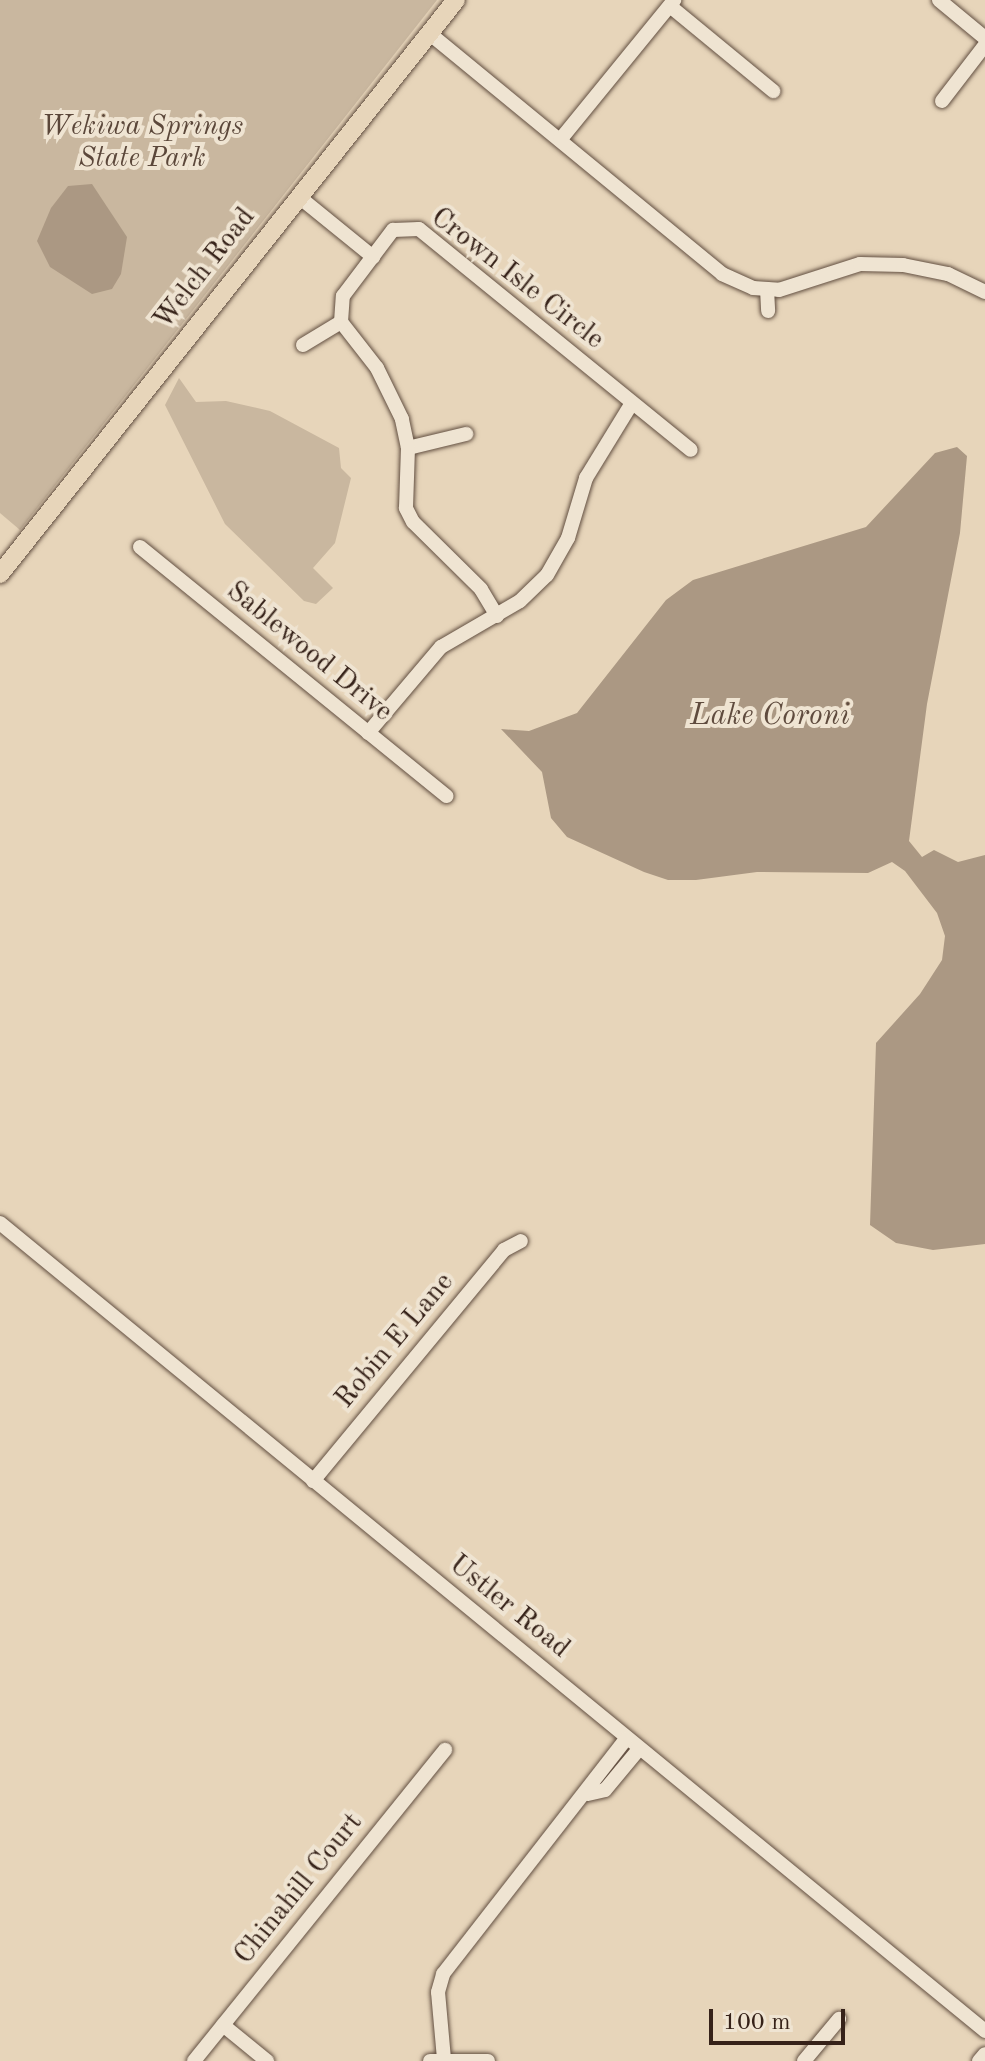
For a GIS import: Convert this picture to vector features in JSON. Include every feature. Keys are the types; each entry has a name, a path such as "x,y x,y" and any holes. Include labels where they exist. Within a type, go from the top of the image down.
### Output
{"main road":[{"name":"Welch Road","path":"0,574 456,0"}],"street":[{"path":"939,0 985,38"},
{"path":"560,140 672,3 773,91"},
{"path":"429,33 722,274 767,289 860,264 948,274 985,292"},
{"path":"942,101 985,45"},
{"path":"298,196 373,257"},
{"name":"Crown Isle Circle","path":"341,322 343,296 393,230 419,229 691,450"},
{"path":"767,289 768,311"},
{"path":"303,345 341,322 392,393 408,448 406,508 413,522 481,589 497,616"},
{"path":"368,733 441,647 497,616 535,588 558,559 586,478 632,403"},
{"path":"408,448 466,434"},
{"name":"Sablewood Drive","path":"140,547 446,796"},
{"name":"Ustler Road","path":"0,1223 985,2031"},
{"name":"Robin E Lane","path":"313,1481 504,1250 521,1241"},
{"path":"488,2061 437,2060 438,1992 443,1974 458,1949 588,1794 604,1765 626,1739"},
{"path":"588,1794 605,1790 639,1749"},
{"name":"Chinahill Court","path":"194,2061 445,1750"},
{"path":"604,1765 617,1776"},
{"path":"804,2061 839,2019"},
{"path":"223,2025 267,2061"},
{"path":"979,2061 985,2054"}],"green space":[{"name":"Wekiwa Springs State Park","path":"0,0 437,0 20,530 0,513"},
{"path":"179,378 196,402 226,401 270,411 339,448 341,468 351,478 335,543 313,568 333,588 316,604 304,601 225,524 165,405"}],"water":[{"path":"92,184 127,237 121,274 112,289 92,294 50,267 37,241 51,208 68,186"},
{"name":"Lake Coroni","path":"957,447 967,456 960,533 927,704 909,841 922,857 934,850 958,862 985,855 985,1244 933,1250 896,1243 870,1225 876,1043 920,994 942,960 945,936 937,913 905,871 892,862 868,873 757,872 696,880 668,880 644,872 567,837 551,818 542,772 501,729 529,731 577,713 666,600 693,580 866,527 935,453"}]}
